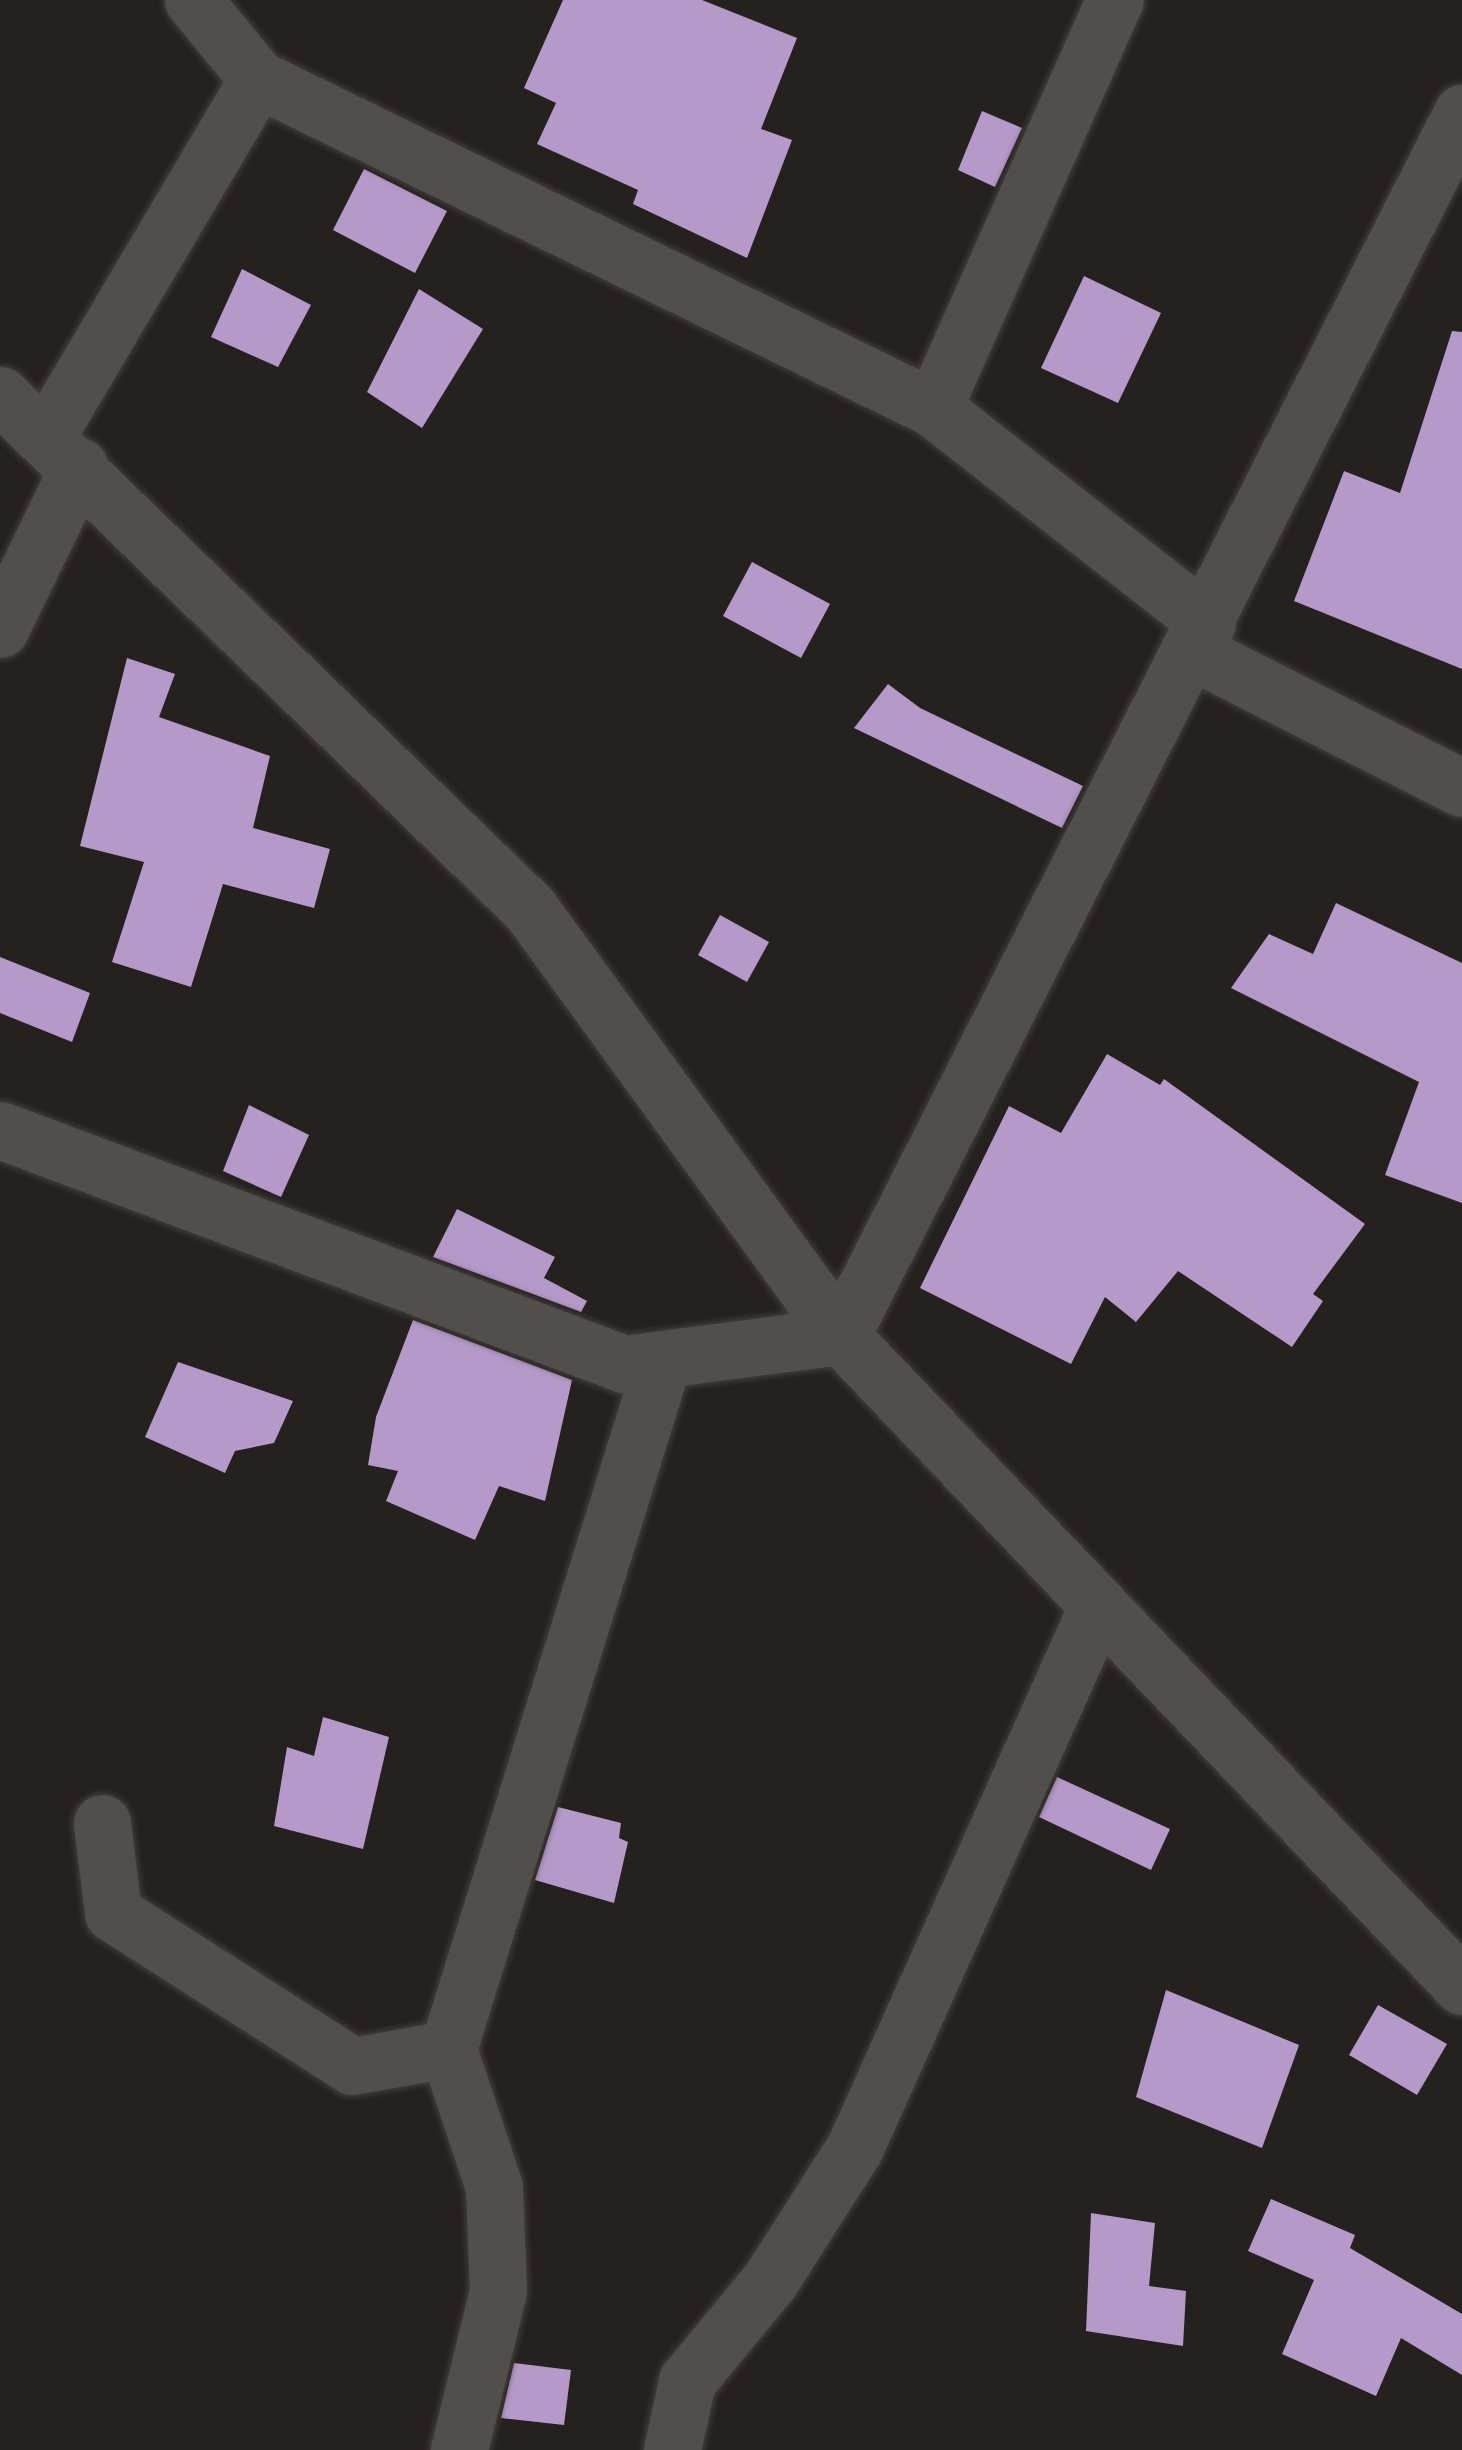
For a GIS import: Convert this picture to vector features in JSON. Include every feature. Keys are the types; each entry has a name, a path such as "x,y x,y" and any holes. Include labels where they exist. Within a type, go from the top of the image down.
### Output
{"street":[{"path":"193,0 258,79 933,408 1200,637 1462,788"},
{"path":"933,408 1115,0"},
{"path":"0,629 63,452 258,79"},
{"path":"841,1336 1200,637 1462,113"},
{"path":"0,395 530,908 841,1336 1462,1986"},
{"path":"0,1130 624,1364 841,1336"},
{"path":"459,2450 498,2290 494,2187 448,2049 663,1360"},
{"path":"672,2450 688,2381 771,2278 855,2147 1098,1604"},
{"path":"102,1823 113,1913 352,2066 448,2049"}],"building":[{"path":"563,0 702,0 797,38 761,129 792,140 747,258 633,204 638,190 537,144 556,103 524,88"},
{"path":"982,111 1022,128 995,187 958,170"},
{"path":"364,169 447,211 415,273 333,230"},
{"path":"242,269 311,305 278,367 211,337"},
{"path":"1084,276 1161,313 1118,403 1041,368"},
{"path":"419,289 483,329 422,428 367,392"},
{"path":"1452,331 1462,332 1462,669 1294,601 1344,471 1400,493"},
{"path":"752,562 830,604 801,658 723,616"},
{"path":"127,658 175,674 159,717 270,756 253,828 330,849 314,908 223,884 191,987 112,962 144,862 80,846"},
{"path":"888,684 920,708 1083,786 1062,828 854,728"},
{"path":"1336,903 1462,963 1462,1203 1385,1175 1419,1082 1231,988 1269,934 1313,954"},
{"path":"720,915 769,942 747,982 698,955"},
{"path":"0,957 90,993 72,1042 0,1013"},
{"path":"1107,1054 1160,1085 1164,1079 1365,1224 1313,1294 1323,1301 1292,1347 1178,1271 1136,1322 1105,1297 1071,1364 920,1288 1009,1106 1061,1133"},
{"path":"249,1105 309,1135 281,1197 223,1171"},
{"path":"457,1209 555,1257 544,1278 587,1301 581,1312 433,1257"},
{"path":"413,1320 572,1380 545,1501 499,1486 475,1540 386,1501 398,1471 368,1465 376,1417"},
{"path":"178,1362 293,1401 274,1443 235,1451 225,1473 145,1437"},
{"path":"323,1717 389,1737 363,1849 274,1826 287,1747 314,1756"},
{"path":"1057,1777 1170,1829 1151,1870 1039,1817"},
{"path":"558,1807 621,1823 619,1838 628,1842 614,1903 535,1880"},
{"path":"1166,1990 1299,2045 1262,2148 1136,2097"},
{"path":"1378,2005 1447,2044 1417,2095 1349,2055"},
{"path":"1271,2199 1355,2235 1350,2248 1462,2314 1462,2375 1401,2338 1376,2396 1282,2354 1314,2280 1248,2251"},
{"path":"1091,2213 1155,2223 1149,2286 1186,2291 1183,2346 1086,2331"},
{"path":"514,2363 571,2370 564,2425 501,2418"}]}
